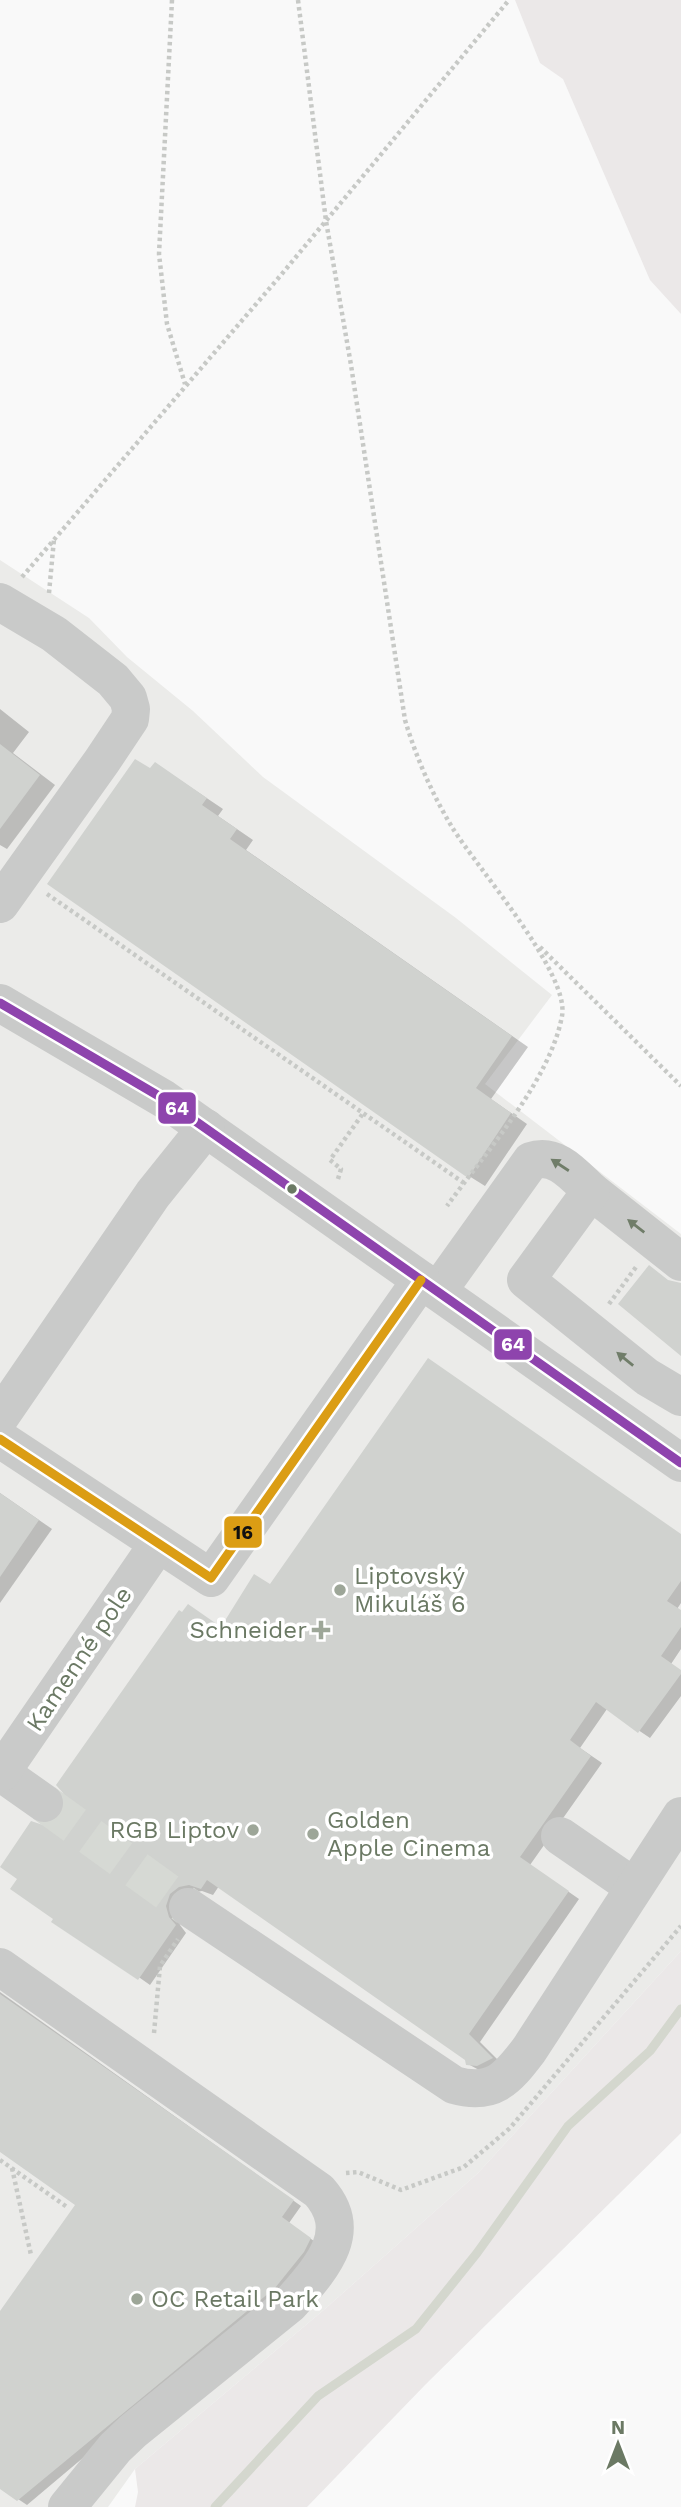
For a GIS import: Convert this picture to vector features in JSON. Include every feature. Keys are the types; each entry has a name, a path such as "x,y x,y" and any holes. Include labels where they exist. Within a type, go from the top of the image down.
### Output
{"street":[{"path":"0,603 54,634 123,690 131,709 130,719 0,904"},
{"path":"0,1003 107,1063 206,1128 681,1463"},
{"path":"0,1417 153,1194 206,1128"},
{"path":"0,1439 211,1578 429,1286 531,1161 552,1159 669,1252"},
{"path":"591,1191 526,1280 647,1377 681,1397"},
{"name":"Kamenné pole","path":"1,1773 158,1544"},
{"path":"1,1773 44,1803"},
{"path":"192,1910 454,2085 474,2091 508,2077 530,2050 681,1816"},
{"path":"560,1836 634,1887"},
{"path":"0,1967 319,2191 330,2203 336,2218 337,2234 311,2280 290,2304 115,2448 67,2507"}],"path":[{"path":"172,0 159,254 167,324 185,385"},
{"path":"298,0 326,221 351,365 405,720 413,748 451,826 498,895 537,944 681,1086"},
{"path":"0,603 326,221 509,0"},
{"path":"54,538 49,591 54,634"},
{"path":"39,888 464,1183"},
{"path":"447,1206 521,1104 559,1028 563,1004 561,992 537,944"},
{"path":"338,1179 341,1169 330,1160 364,1112"},
{"path":"618,1311 607,1303 669,1252"},
{"path":"147,2070 160,1966 192,1910"},
{"path":"0,2160 67,2207"},
{"path":"12,2168 31,2255"},
{"path":"319,2191 328,2178 350,2172 368,2176 401,2190"}],"shaded area":[{"path":"515,0 681,0 681,314 650,280 563,79 540,63"},
{"path":"0,560 89,618 127,657 193,711 263,777 456,918 552,995 485,1084 681,1234 681,1951 478,2173 326,2308 135,2469 108,2507 0,2507"},
{"path":"681,1951 681,2133 426,2384 307,2507 135,2507 138,2492 135,2469 326,2308 478,2173"}],"building":[{"path":"0,744 40,775 0,829"},
{"path":"135,759 150,768 155,762 207,798 202,805 237,829 230,839 512,1036 476,1088 511,1113 468,1178 47,884"},
{"path":"649,1265 668,1280 681,1283 681,1356 618,1304"},
{"path":"428,1358 681,1534 681,1581 667,1601 681,1610 681,1627 661,1656 681,1670 681,1674 638,1733 596,1702 570,1740 591,1756 520,1857 569,1891 469,2034 493,2058 477,2066 466,2065 465,2060 207,1880 201,1889 189,1885 179,1887 170,1894 166,1906 169,1917 176,1925 138,1980 51,1922 53,1919 10,1889 17,1879 0,1867 31,1821 43,1825 53,1823 61,1816 66,1804 63,1793 56,1785 179,1610 182,1612 188,1604 221,1627 254,1574 270,1584"},
{"path":"0,1493 39,1520 0,1577"},
{"name":"OC Retail Park","path":"0,1994 294,2200 282,2217 311,2238 304,2252 275,2288 17,2501 0,2489 0,2311 75,2205 0,2152"}],"waterway":[{"path":"215,2507 318,2396 416,2329 477,2253 568,2126 650,2051 681,2009"}],"tunnel":[{"path":"44,1803 188,1907"}],"transit line":[{"name":"64","path":"0,1003 164,1099 681,1463"},
{"name":"16","path":"0,1439 211,1578 421,1280"}],"place":[{"name":"Liptovský Mikuláš 6","path":"340,1590"},
{"name":"Schneider","path":"321,1630"},
{"name":"RGB Liptov","path":"253,1830"},
{"name":"Golden Apple Cinema","path":"313,1834"},
{"name":"OC Retail Park","path":"137,2299"}]}
